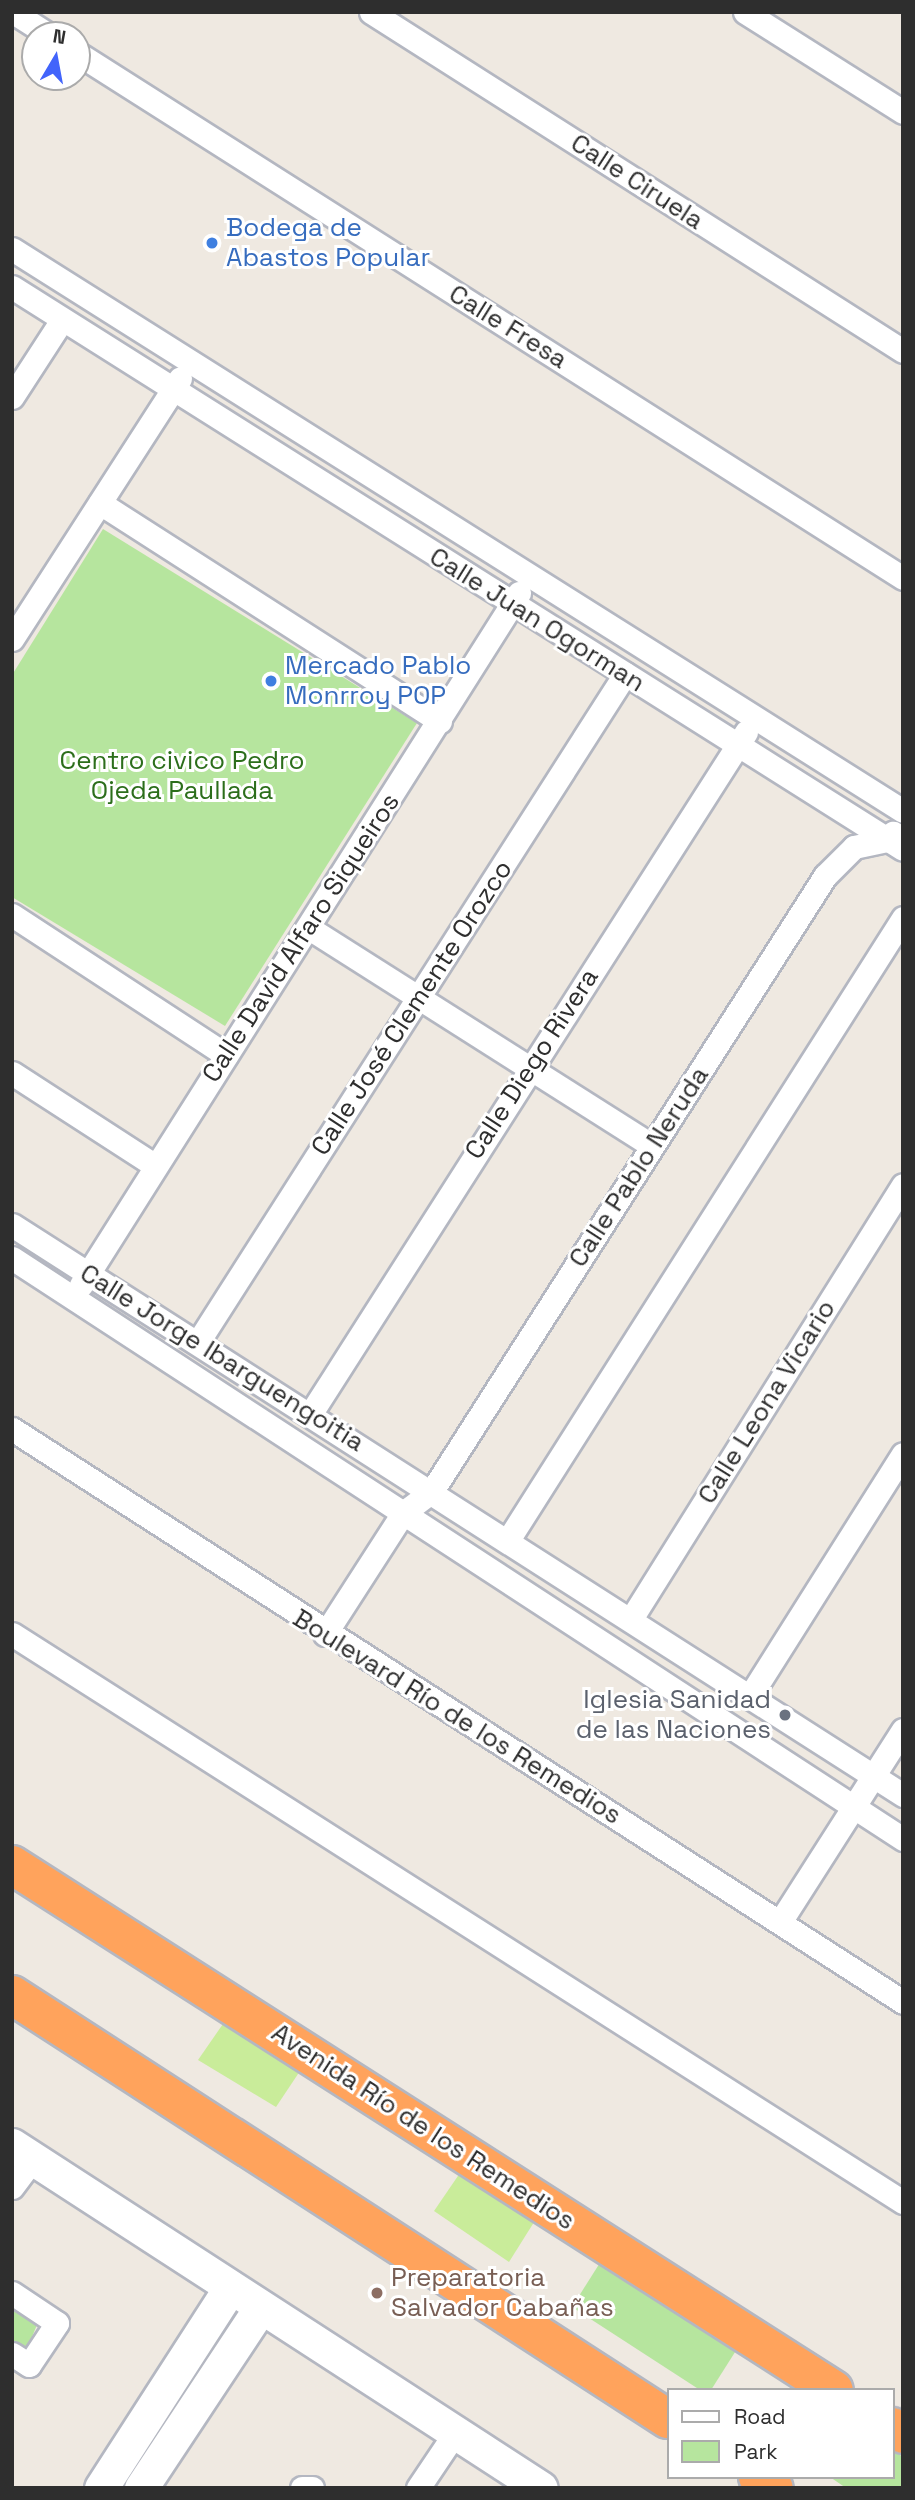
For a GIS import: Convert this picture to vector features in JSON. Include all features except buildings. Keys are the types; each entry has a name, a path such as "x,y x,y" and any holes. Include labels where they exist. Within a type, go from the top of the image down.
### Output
{"highway":[{"name":"Avenida Río de los Remedios","path":"12,1865 831,2388"},
{"path":"12,1995 666,2418"}],"street":[{"name":"Calle Ciruela","path":"371,12 903,351"},
{"path":"746,12 903,112"},
{"name":"Calle Fresa","path":"91,62 903,578"},
{"name":"Calle Juan Ogorman","path":"12,249 528,578 903,811"},
{"name":"Calle Juan Ogorman","path":"12,287 172,391 896,844"},
{"path":"12,397 62,320"},
{"path":"12,639 189,363"},
{"path":"100,503 439,721"},
{"name":"Calle David Alfaro Siqueiros","path":"73,1297 154,1165 309,928 528,578"},
{"name":"Calle José Clemente Orozco","path":"198,1342 625,674"},
{"name":"Calle Diego Rivera","path":"311,1413 527,1069 755,717"},
{"path":"896,844 903,818"},
{"name":"Calle Pablo Neruda","path":"403,1513 432,1491 825,876 854,847 896,844"},
{"path":"12,915 226,1055"},
{"path":"508,1539 903,918"},
{"path":"309,928 418,1000 652,1146"},
{"path":"12,1073 154,1165"},
{"name":"Calle Leona Vicario","path":"631,1619 903,1185"},
{"name":"Calle Jorge Ibarguengoitia","path":"12,1224 508,1539 903,1796"},
{"name":"Calle Jorge Ibarguengoitia","path":"12,1258 903,1839"},
{"name":"Boulevard Río de los Remedios","path":"12,1429 325,1634 903,2002"},
{"path":"750,1696 903,1454"},
{"path":"325,1634 403,1513"},
{"path":"12,1634 903,2202"},
{"path":"780,1922 903,1730"},
{"path":"12,2187 23,2152 541,2488"},
{"path":"101,2488 230,2288"},
{"path":"12,2293 57,2323 29,2365 12,2354"},
{"path":"141,2488 260,2308"},
{"path":"418,2488 455,2433"},
{"path":"302,2488 312,2488"}],"green space":[{"name":"Centro civico Pedro Ojeda Paullada","path":"103,529 417,723 225,1026 12,897 12,675"},
{"path":"225,2021 302,2068 276,2107 198,2060"},
{"path":"462,2170 536,2219 509,2262 434,2211"},
{"path":"603,2258 737,2349 712,2388 697,2388 572,2307"},
{"path":"12,2302 39,2320 27,2349 12,2346"},
{"path":"894,2451 903,2457 903,2488 846,2488 833,2479 894,2479"}],"place":[{"name":"Bodega de Abastos Popular","path":"212,243"},
{"name":"Mercado Pablo Monrroy POP","path":"271,681"},
{"name":"Iglesia Sanidad de las Naciones","path":"785,1715"},
{"name":"Preparatoria Salvador Cabañas","path":"377,2293"}]}
